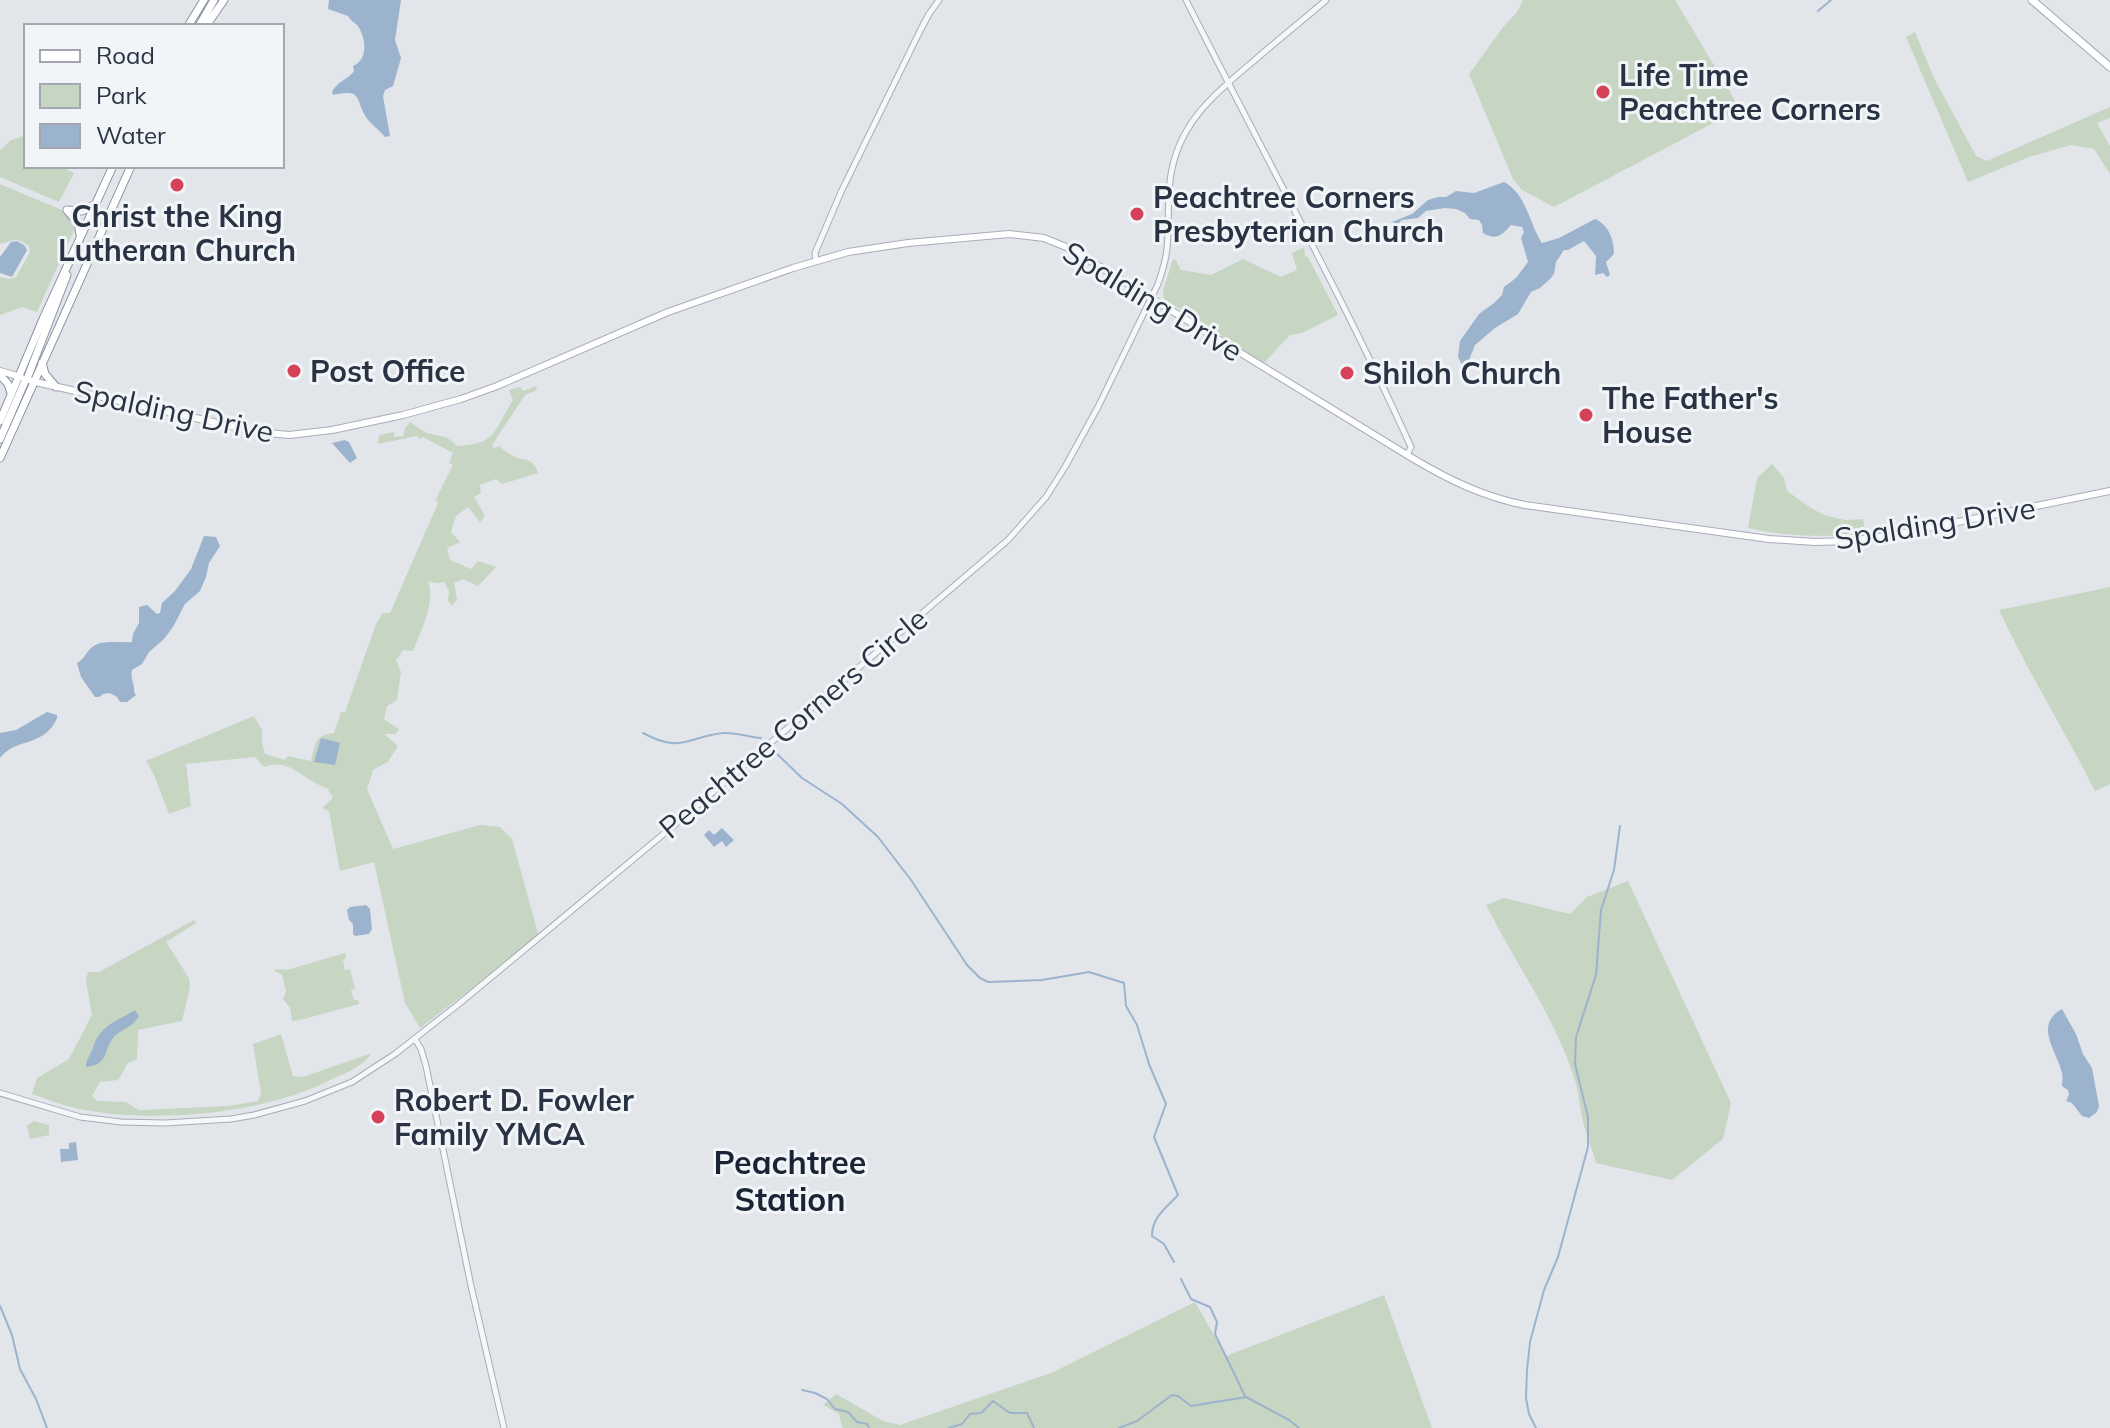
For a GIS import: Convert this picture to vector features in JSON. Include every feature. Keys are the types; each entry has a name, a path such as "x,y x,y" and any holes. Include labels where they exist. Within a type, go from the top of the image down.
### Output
{"main road":[{"path":"189,24 204,0"},
{"path":"200,24 214,0"},
{"path":"207,24 224,0"},
{"path":"2032,0 2110,67"},
{"path":"0,458 71,258 112,168"},
{"path":"0,421 12,396 42,363 130,168"},
{"path":"80,240 79,226 67,210 82,211 97,203"},
{"name":"Spalding Drive","path":"0,373 258,432 289,435 332,430 471,396 668,312 848,252 990,235 1031,236 1071,249 1407,455 1459,485 1499,500 1769,539 1815,542 1894,535 2110,491"},
{"path":"42,363 45,374 56,387"},
{"path":"0,373 12,396"},
{"path":"0,439 26,379"}],"street":[{"path":"816,261 815,253 841,192 924,22 939,0"},
{"path":"1186,0 1380,379 1411,447 1407,455"},
{"name":"Peachtree Corners Circle","path":"0,1093 80,1117 121,1122 231,1119 277,1110 352,1082 415,1039 672,827 1008,540 1046,497 1065,467 1152,299 1168,246 1169,188 1173,161 1188,127 1208,100 1326,0"},
{"path":"415,1039 426,1066 504,1428"}],"green space":[{"name":"Life Time Peachtree Corners","path":"1523,0 1675,0 1740,109 1554,207 1522,190 1513,179 1469,74"},
{"path":"1915,32 1934,78 1976,156 1987,161 2110,107 2110,118 2097,123 2110,146 2110,174 2094,149 2071,145 2029,157 1968,182 1906,37"},
{"path":"24,136 24,168 64,168 74,173 59,202 0,177 0,150 11,140"},
{"path":"0,184 72,217 75,228 37,312 22,307 0,315 0,277 16,277 30,252 29,246 17,240 0,244"},
{"path":"1304,247 1305,256 1338,315 1302,333 1290,335 1264,363 1164,299 1163,291 1173,259 1181,270 1211,275 1243,259 1281,277 1297,270 1292,253"},
{"path":"536,386 537,390 525,395 492,445 530,461 538,473 502,484 496,479 480,485 481,493 474,497 485,516 480,522 468,507 456,516 451,532 460,542 447,548 450,560 471,569 478,561 496,567 478,586 463,579 454,583 457,599 452,606 444,582 428,581 430,598 426,616 413,651 403,650 396,660 401,672 397,700 387,706 384,719 399,729 395,734 384,734 398,746 388,762 373,770 367,789 393,849 480,825 500,827 512,839 539,937 420,1028 405,1003 374,862 340,871 329,811 322,808 333,798 327,788 289,767 264,767 255,757 186,764 191,806 169,814 146,761 254,716 262,730 265,754 285,760 288,756 311,761 319,738 334,733 341,712 345,712 376,624 383,613 390,613 453,465 449,463 453,453 423,437 378,444 379,435 394,432 394,437 403,436 410,422 426,433 445,437 456,446 479,442 487,439 497,428 513,400 509,390 520,387 523,391"},
{"path":"1772,464 1784,478 1787,491 1824,515 1845,520 1863,519 1866,534 1806,536 1748,528 1757,478"},
{"path":"2110,587 2110,784 2095,791 1999,610"},
{"path":"1628,881 1731,1103 1723,1139 1672,1180 1596,1163 1567,1057 1546,1012 1486,905 1504,898 1570,914 1587,897"},
{"path":"194,920 196,923 166,942 189,978 190,987 182,1021 138,1030 137,1059 128,1063 118,1080 100,1082 92,1096 97,1101 126,1102 139,1110 228,1106 258,1101 261,1093 253,1044 281,1034 293,1076 303,1077 372,1053 351,1070 300,1093 271,1102 208,1113 113,1114 72,1107 32,1094 37,1078 69,1059 92,1015 86,981 88,972 99,972"},
{"path":"345,953 345,970 350,969 355,989 351,990 359,1004 292,1021 290,1008 283,999 286,992 282,975 276,969 287,970"},
{"path":"34,1121 49,1125 49,1135 30,1139 27,1126"},
{"path":"1384,1295 1432,1428 844,1428 839,1414 823,1405 836,1394 883,1421 900,1425 1051,1373 1195,1302 1226,1356"}],"water":[{"path":"329,0 401,0 395,40 401,58 393,86 385,90 383,96 390,136 385,137 368,120 356,96 349,93 333,95 336,86 354,71 353,66 362,58 364,47 357,25 348,16 328,9"},
{"path":"1504,182 1523,202 1542,243 1559,238 1595,219 1604,225 1614,249 1614,254 1606,262 1610,275 1595,275 1596,256 1584,241 1564,250 1550,279 1531,292 1518,314 1475,345 1467,365 1462,365 1458,357 1460,341 1479,314 1502,295 1504,287 1516,278 1528,262 1521,238 1524,232 1522,227 1511,225 1502,234 1492,237 1483,233 1479,220 1470,219 1456,209 1445,208 1426,211 1418,218 1402,220 1398,224 1392,222 1412,214 1428,200 1446,197 1456,191 1474,193"},
{"path":"17,241 27,250 12,277 0,273 0,257 11,242"},
{"path":"345,440 357,458 350,463 332,443"},
{"path":"204,536 216,537 220,546 209,563 200,591 185,604 164,639 149,652 142,664 132,670 136,695 127,702 120,702 110,693 95,697 81,677 77,663 100,643 132,642 139,623 139,607 147,605 157,614 160,613 162,603 191,569"},
{"path":"47,712 57,715 57,718 45,734 14,747 0,758 0,733 16,730"},
{"path":"321,738 340,743 335,765 314,762"},
{"path":"722,828 734,840 726,847 722,841 714,847 704,835 709,830 714,835"},
{"path":"366,905 370,909 372,929 369,934 355,936 347,910"},
{"path":"2062,1009 2092,1068 2099,1106 2089,1118 2082,1116 2072,1103 2066,1101 2068,1090 2062,1086 2062,1073 2049,1039 2049,1023 2053,1015"},
{"path":"135,1010 139,1016 113,1038 102,1060 86,1067 100,1034"},
{"path":"76,1142 78,1160 61,1162 60,1149 69,1149 69,1143"}],"waterway":[{"path":"1818,11 1831,0"},
{"path":"643,733 676,743 723,733 761,738"},
{"path":"774,751 802,778 842,804 878,837 911,880 967,965 980,978 988,982 1042,980 1089,972 1124,983 1126,1006 1137,1025 1166,1104 1154,1137 1178,1195 1157,1218 1152,1236 1164,1244 1174,1262"},
{"path":"1536,1428 1526,1398 1530,1342 1544,1290 1558,1257 1588,1147 1588,1117 1575,1064 1576,1037 1596,975 1601,910 1614,870 1620,826"},
{"path":"1181,1279 1191,1299 1210,1307 1217,1322 1215,1334 1245,1396"},
{"path":"0,1306 12,1335 20,1369 47,1428"},
{"path":"802,1390 827,1399 835,1409 848,1412 857,1422 867,1424 869,1428"},
{"path":"1119,1428 1137,1421 1172,1395 1191,1406 1246,1397 1299,1428"},
{"path":"949,1428 962,1424 970,1414 981,1413 993,1401 1010,1413 1027,1413 1034,1428"}],"place":[{"name":"Life Time Peachtree Corners","path":"1603,92"},
{"name":"Christ the King Lutheran Church","path":"177,185"},
{"name":"Peachtree Corners Presbyterian Church","path":"1137,214"},
{"name":"Post Office","path":"294,371"},
{"name":"Shiloh Church","path":"1347,373"},
{"name":"The Father's House","path":"1586,415"},
{"name":"Robert D. Fowler Family YMCA","path":"378,1117"}],"district":[{"name":"Peachtree Station","path":"790,1180"}]}
